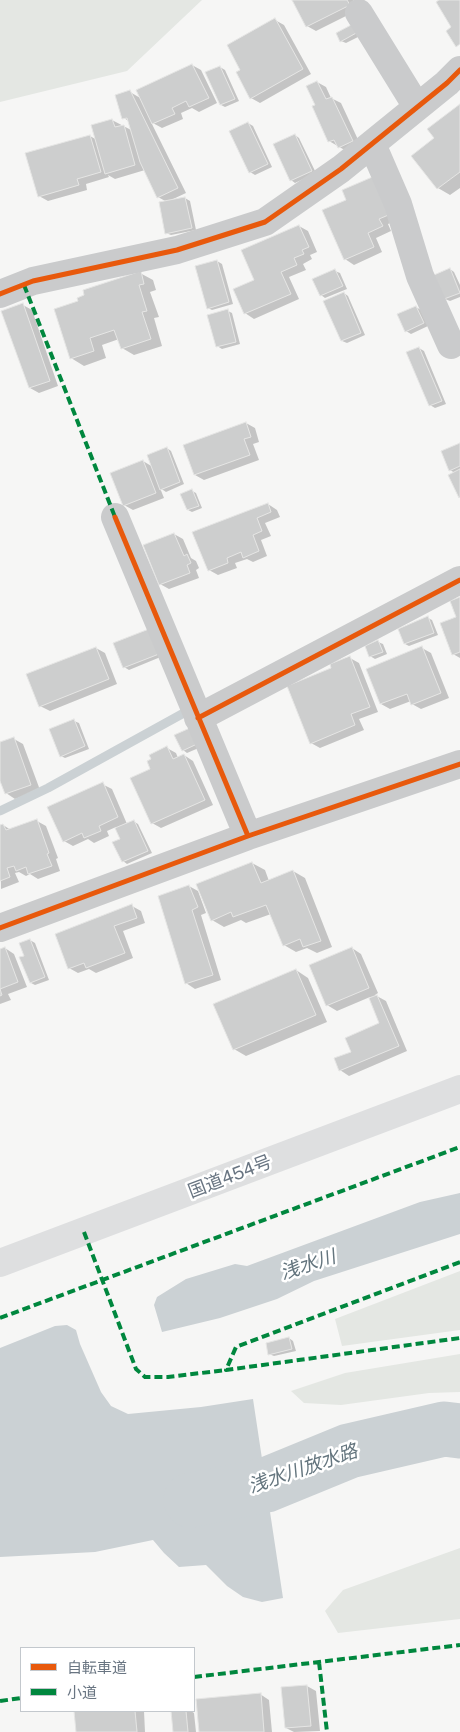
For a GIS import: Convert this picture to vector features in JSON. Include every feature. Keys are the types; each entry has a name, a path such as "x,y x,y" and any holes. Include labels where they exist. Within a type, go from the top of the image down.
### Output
{"highway":[{"name":"国道454号","path":"0,1263 460,1089"}],"street":[{"path":"359,13 417,107"},
{"path":"0,294 33,281 178,250 265,222 341,169 447,83 460,70"},
{"path":"372,144 398,204 420,276 451,345"},
{"path":"115,517 248,836"},
{"path":"198,718 460,580"},
{"path":"0,928 248,836 460,764"}],"shaded area":[{"path":"0,0 202,0 127,71 0,102"},
{"path":"460,1271 460,1330 342,1346 335,1319"},
{"path":"460,1354 460,1392 429,1393 341,1405 304,1403 291,1391 345,1373"},
{"path":"460,1548 460,1619 338,1633 325,1611 343,1590"}],"water":[{"name":"浅水川","path":"460,1193 460,1234 314,1281 277,1299 220,1318 162,1332 154,1305 157,1297 186,1279 235,1264 247,1266 420,1202"},
{"path":"67,1325 76,1330 80,1344 101,1392 111,1406 128,1414 201,1407 253,1399 283,1598 262,1602 243,1597 227,1586 206,1565 179,1567 153,1540 95,1552 0,1557 0,1348 55,1326"}],"building":[{"path":"292,0 347,0 350,5 306,27"},
{"path":"439,0 460,0 460,44 456,47 446,31 451,27 436,2"},
{"path":"275,18 303,69 250,99 236,72 240,70 227,45"},
{"path":"353,24 358,32 340,42 336,33"},
{"path":"192,64 209,98 189,107 186,101 172,108 175,114 152,124 136,90"},
{"path":"220,66 235,99 220,105 205,72"},
{"path":"317,81 326,99 332,97 353,141 338,148 334,140 328,142 312,106 315,105 306,86"},
{"path":"130,90 178,188 157,198 140,162 127,118 122,119 115,95"},
{"path":"460,104 460,172 437,189 411,156 434,138 427,129"},
{"path":"112,119 115,127 124,125 135,165 105,174 91,125"},
{"path":"248,122 268,164 249,173 229,131"},
{"path":"295,134 312,171 290,181 273,144"},
{"path":"90,135 101,172 77,179 79,185 38,197 25,153"},
{"path":"377,175 393,213 379,219 383,226 368,233 374,247 344,260 322,210 346,200 342,190"},
{"path":"185,197 192,228 165,234 159,202"},
{"path":"299,225 309,247 302,250 304,254 294,258 297,265 281,272 291,294 244,314 233,289 254,280 241,250"},
{"path":"217,260 229,302 207,309 195,266"},
{"path":"450,268 460,293 444,299 434,275"},
{"path":"335,269 343,286 320,296 312,279"},
{"path":"141,271 144,284 139,285 147,311 142,312 151,339 121,349 114,330 90,338 94,351 70,359 54,309 78,301 77,298 84,295 83,290"},
{"path":"344,292 361,333 341,341 323,301"},
{"path":"23,303 50,381 29,388 1,311"},
{"path":"416,306 424,323 405,332 397,314"},
{"path":"228,309 236,342 216,347 207,315"},
{"path":"419,347 442,401 429,406 406,352"},
{"path":"246,422 251,437 244,439 250,455 194,475 183,445"},
{"path":"460,443 460,466 449,471 441,451"},
{"path":"167,447 180,482 160,490 147,455"},
{"path":"143,460 156,493 123,506 110,473"},
{"path":"460,469 460,497 459,498 448,475"},
{"path":"192,489 199,506 187,510 180,494"},
{"path":"268,503 271,512 257,518 262,531 253,535 259,551 243,558 241,552 227,558 228,563 208,571 192,532"},
{"path":"174,533 184,556 187,554 191,563 187,565 190,573 159,585 143,545"},
{"path":"460,597 460,652 452,655 440,623 456,617 450,601"},
{"path":"428,616 434,633 404,644 398,629"},
{"path":"149,629 159,654 123,668 113,643"},
{"path":"378,640 383,652 369,657 365,646"},
{"path":"422,646 441,693 411,705 407,694 380,704 366,669"},
{"path":"96,647 109,679 39,707 26,674"},
{"path":"350,656 370,707 351,714 355,725 310,744 287,686 331,668 330,664"},
{"path":"74,719 85,746 60,757 49,729"},
{"path":"190,728 197,744 182,751 174,735"},
{"path":"14,737 31,785 5,794 0,781 0,742"},
{"path":"167,746 173,759 184,754 205,800 151,824 130,778 150,769 147,761 151,759 149,755"},
{"path":"103,782 118,817 99,826 101,831 84,838 82,833 63,842 47,807"},
{"path":"37,819 52,866 28,874 26,867 16,871 14,866 7,868 10,877 0,881 0,825 3,824 6,830"},
{"path":"134,820 148,851 122,862 112,842 120,839 115,828"},
{"path":"252,862 261,883 293,870 321,941 303,947 300,939 283,946 266,905 233,917 231,912 211,921 196,884"},
{"path":"189,885 198,907 192,910 213,975 185,984 158,896"},
{"path":"132,904 137,918 114,926 125,953 86,968 84,963 68,969 55,934"},
{"path":"30,939 45,977 30,983 19,957 24,956 19,943"},
{"path":"5,947 18,982 0,989 0,949"},
{"path":"352,947 369,988 326,1006 309,965"},
{"path":"296,969 316,1015 233,1050 213,1004"},
{"path":"377,995 399,1046 339,1071 334,1058 351,1052 345,1038 379,1023 369,998"},
{"path":"289,1337 292,1349 268,1355 266,1343"},
{"path":"307,1685 311,1726 285,1728 281,1687"},
{"path":"261,1693 264,1732 199,1732 196,1699"},
{"path":"74,1712 135,1712 137,1732 76,1732"},
{"path":"171,1712 186,1712 188,1732 173,1732"}],"waterway":[{"path":"0,811 48,788 191,709"},
{"name":"浅水川放水路","path":"191,1500 266,1485 349,1451 444,1429 460,1431"}],"marked path":[{"path":"24,285 115,517"},
{"path":"0,1318 460,1147"},
{"path":"84,1232 136,1369 145,1377 168,1377 226,1370"},
{"path":"460,1262 236,1347 226,1370 460,1338"},
{"path":"195,1677 460,1645"},
{"path":"319,1662 327,1732"},
{"path":"0,1701 20,1698"}],"cycle path":[{"path":"0,294 33,281 177,250 265,222 341,169 447,83 460,70"},
{"path":"115,517 248,836"},
{"path":"198,718 460,580"},
{"path":"0,928 248,836 460,764"}]}
